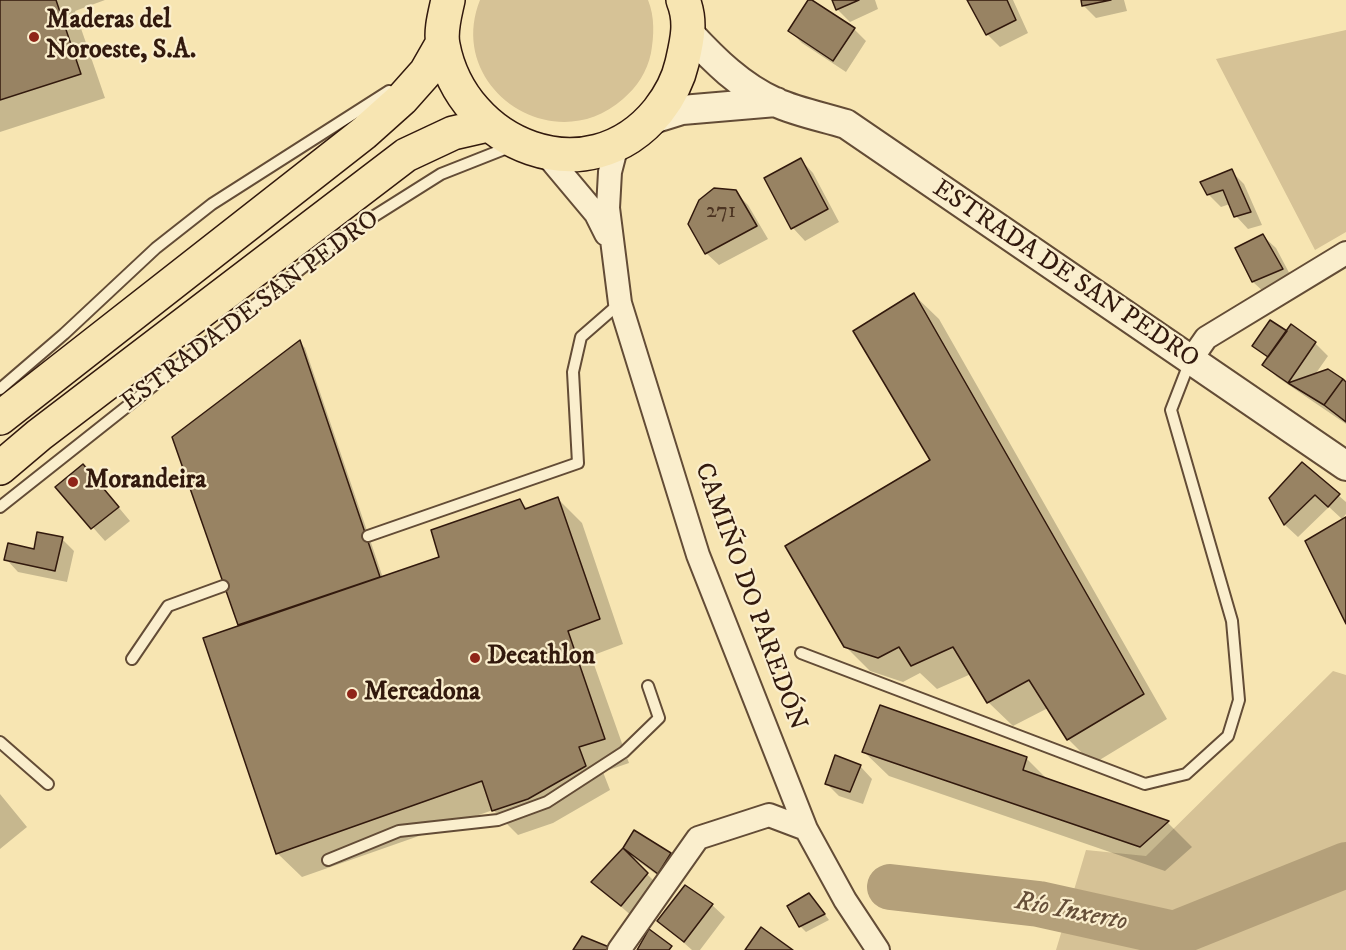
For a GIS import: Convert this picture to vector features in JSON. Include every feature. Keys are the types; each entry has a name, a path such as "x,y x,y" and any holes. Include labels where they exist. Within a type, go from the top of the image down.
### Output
{"highway":[{"path":"448,0 443,22 442,44 463,98 488,124 531,148 574,156 617,145 651,120 669,97 680,71 689,11"},
{"path":"0,418 364,133 402,99 426,72 442,44"},
{"path":"0,468 39,435 406,155 453,133 488,124"}],"street":[{"path":"689,11 714,60 753,90 776,102"},
{"path":"651,120 682,110 776,102"},
{"name":"ESTRADA DE SAN PEDRO","path":"776,102 846,124 1346,466"},
{"path":"611,246 608,208 610,172 617,145"},
{"path":"531,148 596,214 611,246"},
{"name":"CAMIÑO DO PAREDÓN","path":"611,246 620,303 698,555 806,829 844,900 878,950"},
{"path":"1190,361 1206,338 1346,253"},
{"path":"619,950 698,838 769,815 806,829"}],"lane":[{"path":"0,389 156,248 212,204 400,85 426,72"},
{"name":"ESTRADA DE SAN PEDRO","path":"0,507 341,237 441,174 531,148"},
{"path":"368,536 579,463 573,372 582,337 620,303"},
{"path":"801,653 1145,784 1186,774 1228,736 1239,700 1232,621 1171,410 1190,361"},
{"path":"132,660 168,606 224,586"},
{"path":"328,860 399,831 498,820 547,802 624,752 659,718 648,686"},
{"path":"0,742 48,784"}],"shaded area":[{"path":"480,0 648,0 652,13 653,33 647,67 641,79 623,99 595,116 566,122 538,118 512,105 491,86 478,61 473,32"},
{"path":"1346,30 1346,232 1315,250 1216,59"},
{"path":"1333,671 1346,675 1346,950 1056,950 1086,850 1146,856"}],"building":[{"name":"Maderas del Noroeste, S.A.","path":"0,0 56,0 81,74 0,100"},
{"path":"808,0 812,0 855,28 833,61 788,31"},
{"path":"832,0 859,0 836,10"},
{"path":"967,0 1007,0 1016,20 986,35"},
{"path":"1081,0 1111,0 1082,6"},
{"path":"801,158 828,209 791,229 764,178"},
{"path":"1232,169 1251,212 1234,217 1223,190 1207,195 1200,182"},
{"path":"714,188 736,190 757,226 705,254 688,224 699,200"},
{"path":"1263,234 1283,269 1252,282 1235,248"},
{"path":"914,293 1144,694 1067,740 1029,680 987,703 953,647 911,666 899,647 878,658 844,647 785,546 930,460 853,331"},
{"path":"1270,320 1287,331 1268,357 1252,346"},
{"path":"1291,324 1316,342 1288,383 1262,365"},
{"path":"300,340 380,577 238,625 172,437"},
{"path":"1328,369 1343,379 1324,405 1288,383"},
{"path":"1343,379 1346,382 1346,422 1324,405"},
{"path":"1302,462 1340,494 1328,507 1315,495 1284,525 1269,498"},
{"path":"83,464 119,507 91,529 55,487"},
{"path":"558,497 600,619 568,631 605,739 579,747 586,766 528,799 492,811 482,781 276,854 203,638 439,557 431,530 520,499 525,509"},
{"path":"1346,517 1346,624 1305,541"},
{"path":"37,532 63,537 55,571 4,560 8,543 34,549"},
{"path":"880,705 1027,757 1023,770 1169,821 1140,847 862,752"},
{"path":"835,755 861,765 850,792 825,784"},
{"path":"634,830 671,853 658,874 623,848"},
{"path":"623,848 648,873 621,906 591,882"},
{"path":"685,885 713,904 684,942 657,921"},
{"path":"809,893 825,914 799,927 787,906"},
{"path":"761,927 793,950 745,950"},
{"path":"649,929 672,946 669,950 637,950"},
{"path":"582,936 609,947 607,950 573,950"}],"waterway":[{"name":"Río Inxerto","path":"890,887 1039,904 1174,934 1346,865"}],"place":[{"name":"Maderas del Noroeste, S.A.","path":"34,37"},
{"name":"Morandeira","path":"73,482"},
{"name":"Decathlon","path":"475,658"},
{"name":"Mercadona","path":"352,694"}]}
